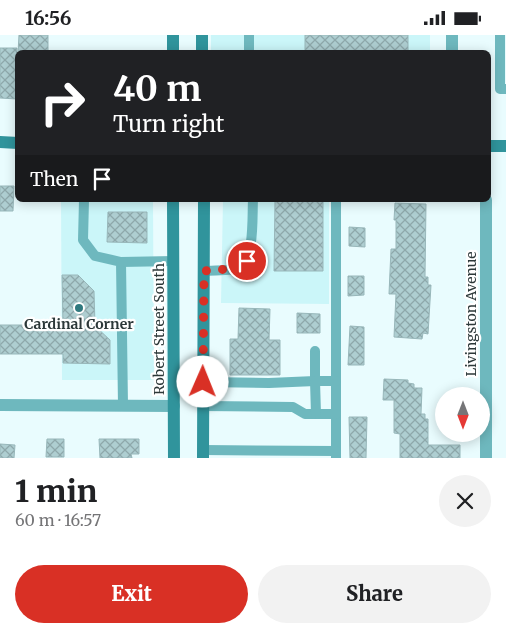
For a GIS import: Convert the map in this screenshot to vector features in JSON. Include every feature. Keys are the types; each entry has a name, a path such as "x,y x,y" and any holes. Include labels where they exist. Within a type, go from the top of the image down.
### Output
{"main road":[{"path":"173,35 173,50"},
{"path":"202,35 202,50"},
{"path":"0,143 15,143"},
{"path":"491,146 506,146"},
{"name":"Robert Street South","path":"174,202 174,458"},
{"path":"203,454 204,202"}],"street":[{"path":"452,35 452,50"},
{"name":"Livingston Avenue","path":"486,202 486,458"},
{"path":"0,405 174,406"}],"lane":[{"path":"249,35 249,50"},
{"path":"500,35 500,89 506,89"},
{"path":"84,202 83,240 95,256 121,262 174,261"},
{"path":"204,271 239,268 247,261 252,236 253,202"},
{"path":"203,454 336,454 336,202"},
{"path":"121,262 123,406"},
{"path":"315,351 316,414"},
{"path":"203,382 336,381"},
{"path":"203,406 293,407 305,414 336,414"}],"shaded area":[{"path":"211,35 430,35 430,50 211,50"},
{"path":"61,202 153,202 154,380 62,380"},
{"path":"223,202 329,202 329,304 221,303"}],"building":[{"path":"19,35 48,35 48,50 18,50"},
{"path":"305,35 408,35 408,50 305,50"},
{"path":"0,48 17,48 15,50 15,99 0,98"},
{"path":"0,186 14,186 13,211 0,211"},
{"path":"275,202 323,202 323,271 274,271"},
{"path":"395,203 426,204 425,277 428,277 428,285 431,285 428,334 423,333 422,339 394,337 396,294 389,294 391,249 396,249"},
{"path":"108,212 147,212 147,243 107,242"},
{"path":"349,227 365,228 365,247 349,246"},
{"name":"Cardinal Corner","path":"62,275 78,275 94,291 95,326 110,340 110,364 63,363 63,354 0,354 0,325 63,325"},
{"path":"348,276 364,276 364,295 348,296"},
{"path":"239,308 270,309 269,340 280,340 280,375 230,375 230,339 238,339"},
{"path":"297,313 320,314 320,333 297,333"},
{"path":"350,326 364,327 364,365 348,365"},
{"path":"384,379 408,380 408,383 414,384 414,388 422,388 421,414 425,414 425,419 428,419 428,445 460,445 460,458 400,458 400,434 394,433 394,400 383,400"},
{"path":"349,417 367,417 366,458 350,458"},
{"path":"47,439 64,439 64,457 46,457"},
{"path":"99,439 139,439 139,454 131,454 132,458 100,458"},
{"path":"0,444 15,445 14,458 0,458"}],"place":[{"name":"Cardinal Corner","path":"79,308"}],"route":[{"path":"203,382 204,271 239,268 247,261"}]}
